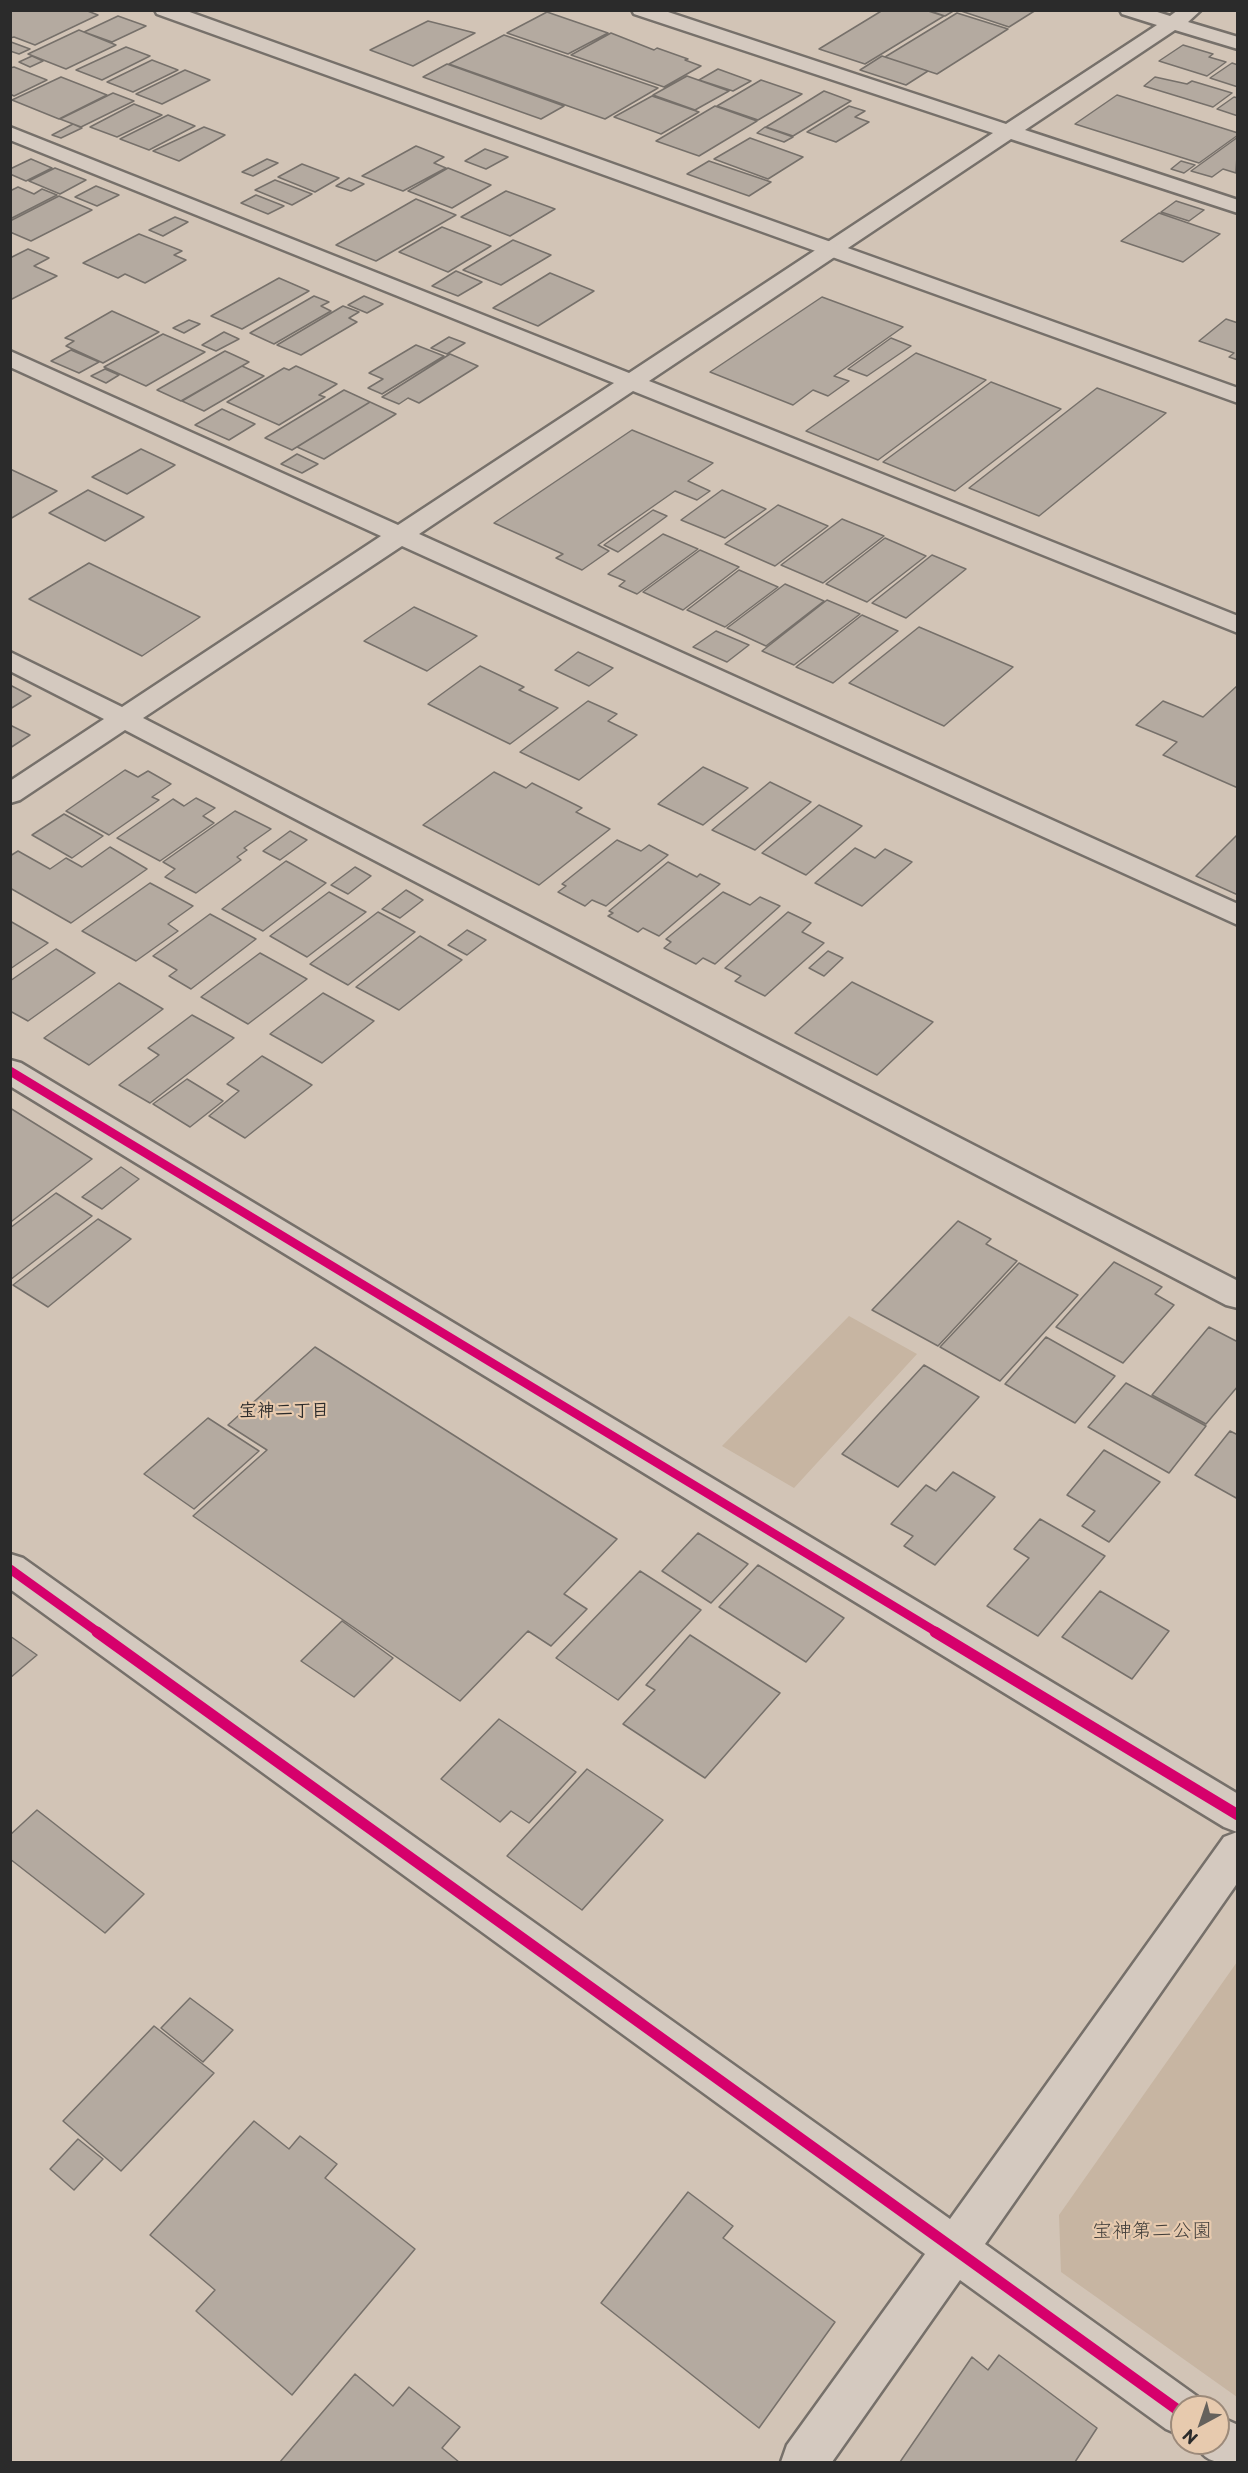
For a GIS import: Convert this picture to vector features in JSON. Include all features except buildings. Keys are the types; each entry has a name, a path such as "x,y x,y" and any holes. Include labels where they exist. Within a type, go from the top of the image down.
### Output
{"street":[{"path":"164,10 1238,396"},
{"path":"641,10 1238,207"},
{"path":"1129,10 1238,43"},
{"path":"10,794 1192,10"},
{"path":"10,133 1238,626"},
{"path":"10,358 1238,916"},
{"path":"10,660 1238,1296"},
{"path":"10,1071 1238,1815"},
{"path":"10,1569 1170,2404"},
{"path":"804,2463 1238,1849"}],"green space":[{"path":"849,1316 917,1354 794,1488 722,1446"},
{"name":"宝神第二公園","path":"1237,1962 1237,2397 1061,2272 1059,2215"}],"cycle path":[{"path":"10,1071 1238,1815"},
{"path":"10,1569 1170,2404"}],"district":[{"name":"宝神二丁目","path":"284,1411"}]}
